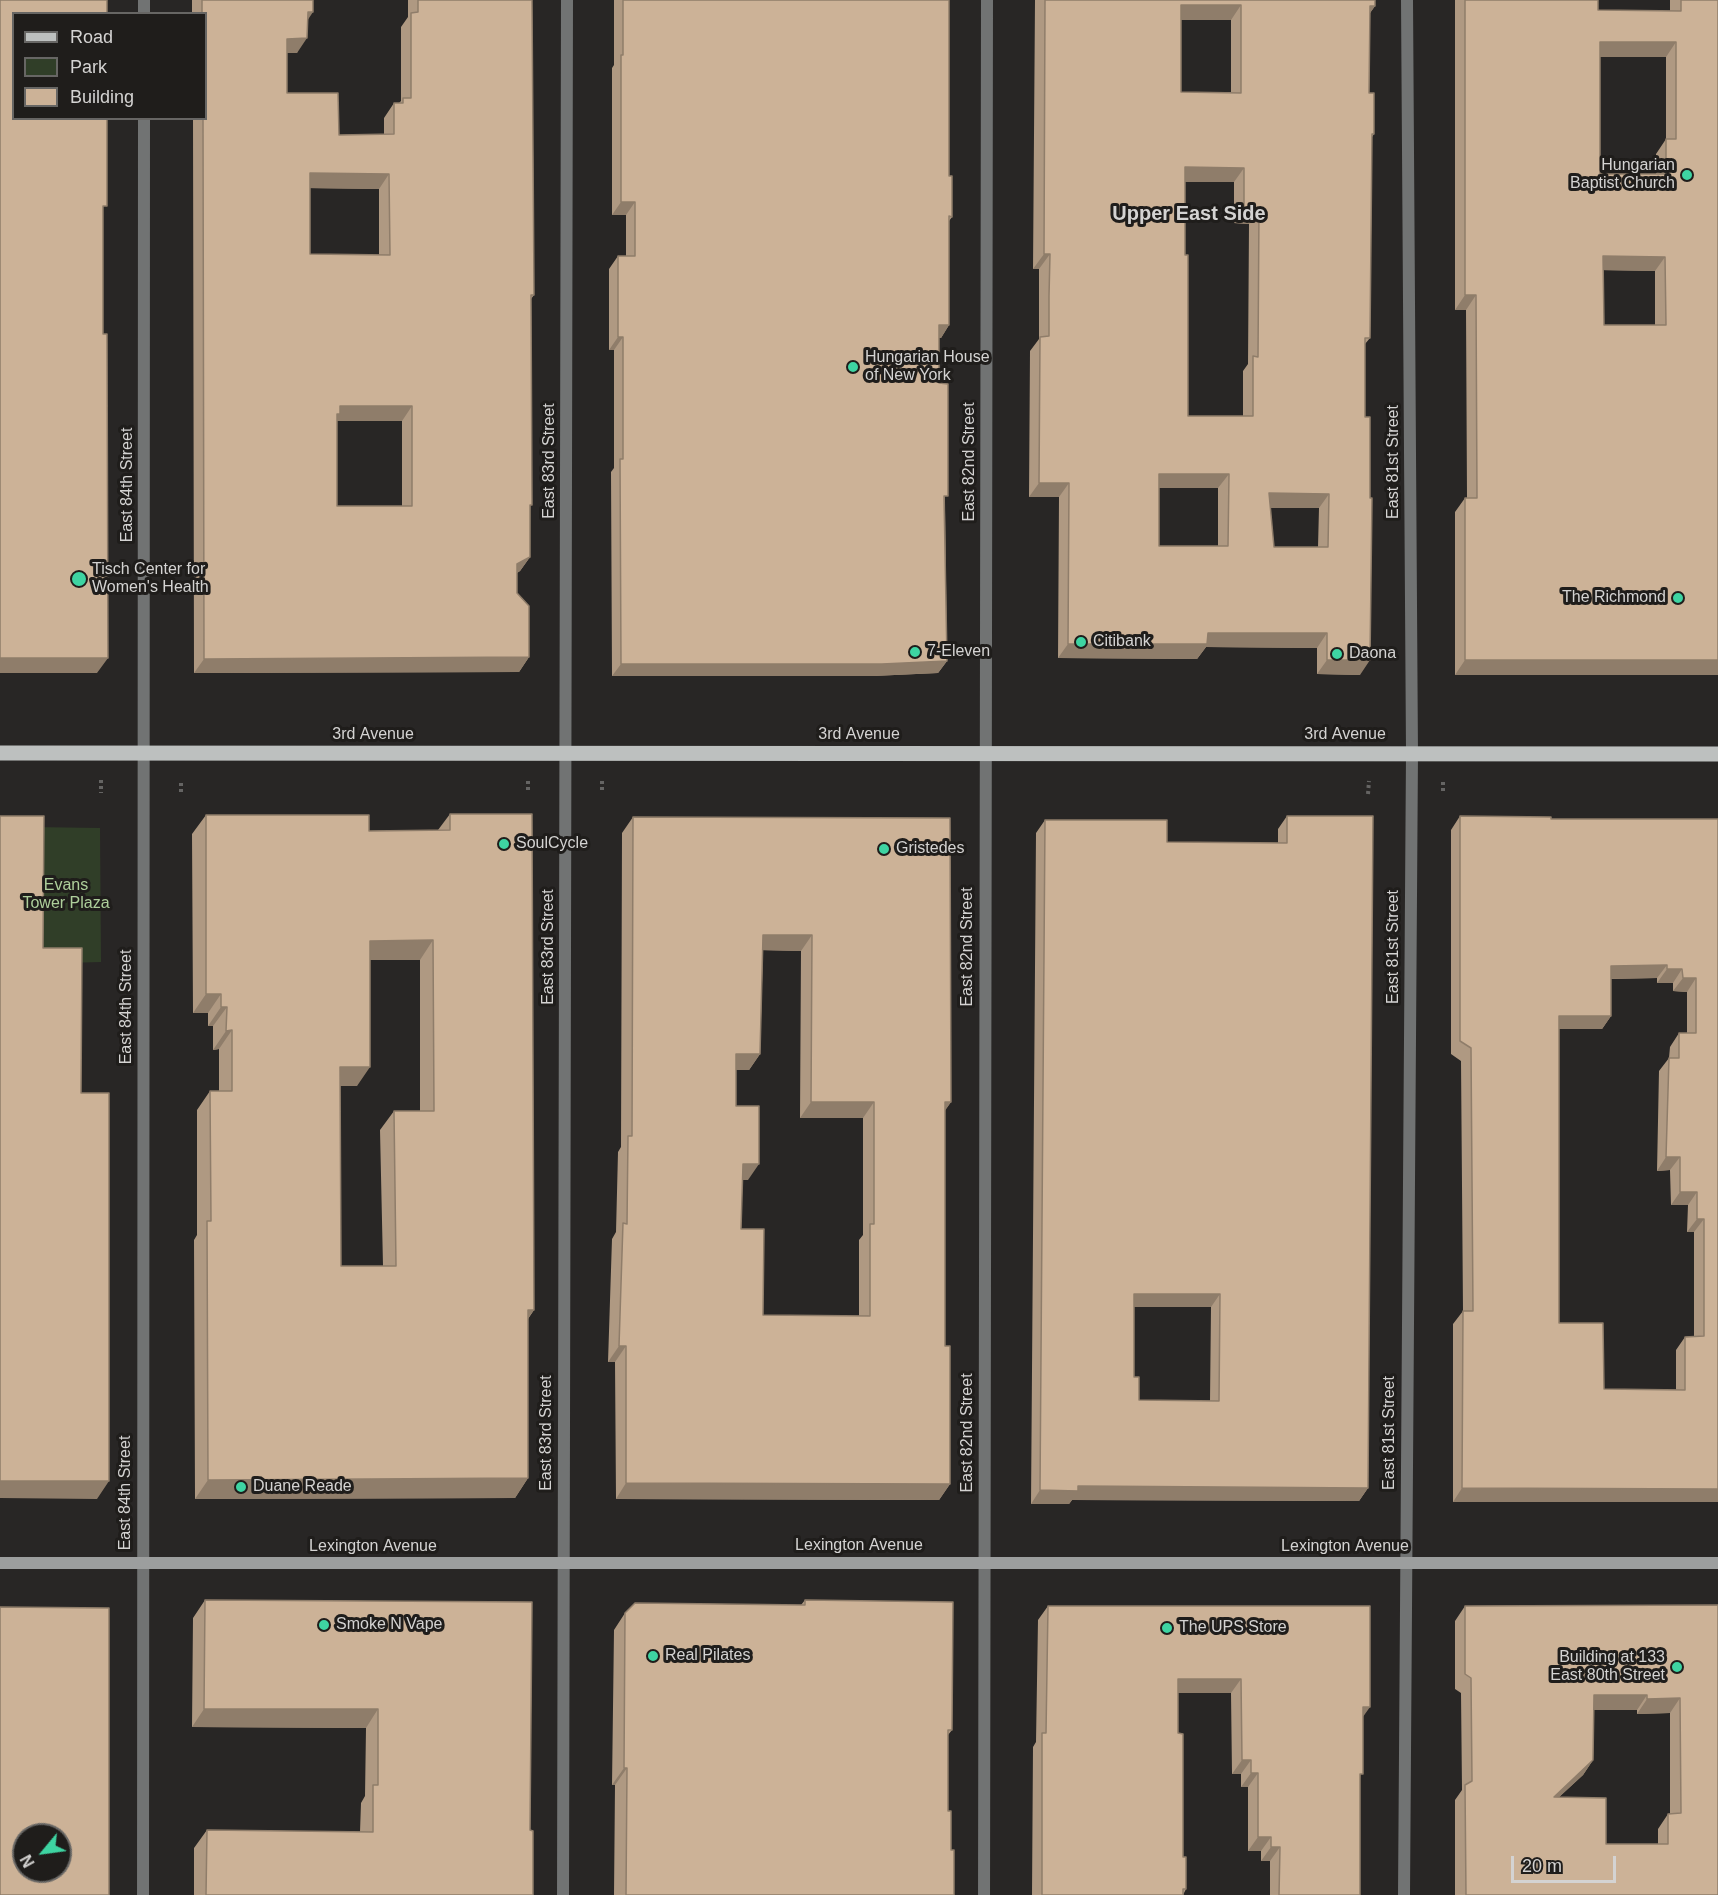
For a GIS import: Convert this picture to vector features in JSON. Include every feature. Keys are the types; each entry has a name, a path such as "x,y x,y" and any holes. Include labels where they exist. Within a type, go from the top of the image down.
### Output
{"main road":[{"name":"3rd Avenue","path":"0,753 1718,754"},
{"name":"Lexington Avenue","path":"0,1563 1718,1563"}],"street":[{"name":"East 83rd Street","path":"562,1895 567,0"},
{"name":"East 82nd Street","path":"984,1895 987,0"},
{"name":"East 81st Street","path":"1404,1895 1412,753 1407,0"},
{"name":"East 84th Street","path":"142,1895 144,120"}],"path":[{"path":"101,780 101,793"},
{"path":"528,781 528,792"},
{"path":"602,781 602,793"},
{"path":"1368,794 1369,781"},
{"path":"1443,782 1443,794"},
{"path":"181,783 181,793"}],"green space":[{"name":"Evans Tower Plaza","path":"32,827 100,828 101,962 32,964"}],"building":[{"path":"0,0 107,0 107,12 12,12 12,120 107,120 107,206 103,206 103,334 107,334 108,658 0,658"},
{"path":"202,0 313,0 313,12 308,12 307,38 287,39 287,93 338,93 339,135 394,134 394,103 403,103 403,98 411,98 411,13 418,12 418,0 532,0 534,295 531,295 532,505 530,505 530,557 517,564 517,593 529,606 529,657 204,659 203,120 207,120 207,12 202,12","holes":["310,173 389,174 390,255 310,254","340,406 412,406 412,506 337,506 337,414 340,414"]},
{"path":"623,0 949,0 949,176 952,176 952,217 949,216 949,325 939,325 939,383 948,384 948,496 944,496 947,661 882,664 621,664 620,459 623,459 623,337 618,337 618,256 635,256 635,202 621,202"},
{"path":"1045,0 1375,0 1375,6 1370,6 1369,93 1374,93 1374,134 1372,134 1370,338 1365,338 1365,417 1370,417 1370,498 1372,498 1370,660 1327,660 1327,633 1208,633 1207,644 1068,644 1069,483 1039,483 1040,337 1049,336 1050,254 1044,254","holes":["1181,5 1241,5 1241,93 1181,92","1185,167 1244,168 1244,209 1259,209 1258,357 1253,356 1253,416 1188,416 1188,255 1185,255","1159,474 1229,474 1228,546 1159,546","1269,493 1329,494 1328,547 1274,547"]},
{"path":"1465,0 1598,0 1598,10 1681,11 1681,0 1718,0 1718,660 1465,660 1465,498 1477,498 1476,295 1465,295","holes":["1600,42 1676,42 1676,139 1666,139 1666,174 1600,174","1603,256 1665,257 1666,325 1604,325"]},
{"path":"450,814 532,814 534,1310 528,1310 528,1478 208,1480 207,1221 211,1221 210,1091 232,1091 232,1030 226,1031 227,1007 221,1007 221,994 206,994 206,815 369,815 369,831 450,830","holes":["433,940 434,1111 394,1111 396,1266 341,1266 340,1067 370,1067 370,941"]},
{"path":"0,816 44,816 43,948 82,948 81,1093 109,1093 109,1481 0,1481"},
{"path":"1287,816 1373,816 1368,1488 1078,1486 1078,1491 1040,1490 1045,820 1167,820 1167,842 1287,843","holes":["1134,1294 1220,1294 1219,1401 1139,1400 1139,1377 1134,1377"]},
{"path":"1460,816 1551,817 1551,819 1718,819 1718,1489 1462,1488 1463,1311 1473,1311 1471,1048 1460,1041","holes":["1667,965 1667,969 1682,969 1683,978 1696,978 1696,1033 1679,1033 1679,1058 1669,1058 1666,1157 1680,1157 1680,1192 1697,1192 1697,1219 1704,1219 1704,1336 1685,1337 1685,1390 1604,1389 1603,1323 1559,1323 1559,1016 1611,1016 1611,966"]},
{"path":"633,817 950,818 951,1102 945,1102 945,1346 950,1346 950,1484 626,1483 626,1346 619,1346 623,1223 627,1224 628,1136 632,1136","holes":["763,935 812,935 811,1102 874,1102 874,1224 870,1224 870,1316 763,1315 764,1229 741,1229 743,1164 759,1164 759,1106 736,1106 736,1054 760,1054"]},
{"path":"205,1600 532,1602 530,1830 533,1831 533,1895 206,1895 207,1830 373,1832 373,1785 378,1785 378,1709 204,1709"},
{"path":"805,1600 953,1602 952,1730 948,1730 948,1811 951,1811 951,1850 954,1850 954,1895 626,1895 625,1613 635,1603 805,1605"},
{"path":"1718,1605 1718,1895 1466,1895 1465,1785 1472,1781 1471,1678 1465,1674 1465,1606","holes":["1594,1695 1647,1695 1647,1699 1680,1698 1681,1813 1668,1814 1668,1844 1606,1844 1606,1798 1554,1797 1593,1760"]},
{"path":"1048,1606 1370,1606 1370,1707 1363,1707 1363,1774 1360,1774 1360,1895 1279,1895 1280,1847 1271,1847 1271,1837 1258,1837 1258,1773 1251,1773 1251,1760 1242,1760 1241,1679 1178,1679 1178,1733 1183,1734 1183,1857 1186,1857 1186,1889 1183,1889 1183,1895 1042,1895 1042,1733 1046,1733"},
{"path":"0,1607 109,1608 109,1895 0,1895"}],"place":[{"name":"Hungarian Baptist Church","path":"1687,175"},
{"name":"Hungarian House of New York","path":"853,367"},
{"name":"Tisch Center for Women's Health","path":"79,579"},
{"name":"The Richmond","path":"1678,598"},
{"name":"Citibank","path":"1081,642"},
{"name":"7-Eleven","path":"915,652"},
{"name":"Daona","path":"1337,654"},
{"name":"SoulCycle","path":"504,844"},
{"name":"Gristedes","path":"884,849"},
{"name":"Duane Reade","path":"241,1487"},
{"name":"Smoke N Vape","path":"324,1625"},
{"name":"The UPS Store","path":"1167,1628"},
{"name":"Real Pilates","path":"653,1656"},
{"name":"Building at 133 East 80th Street","path":"1677,1667"}],"district":[{"name":"Upper East Side","path":"1189,214"}]}
